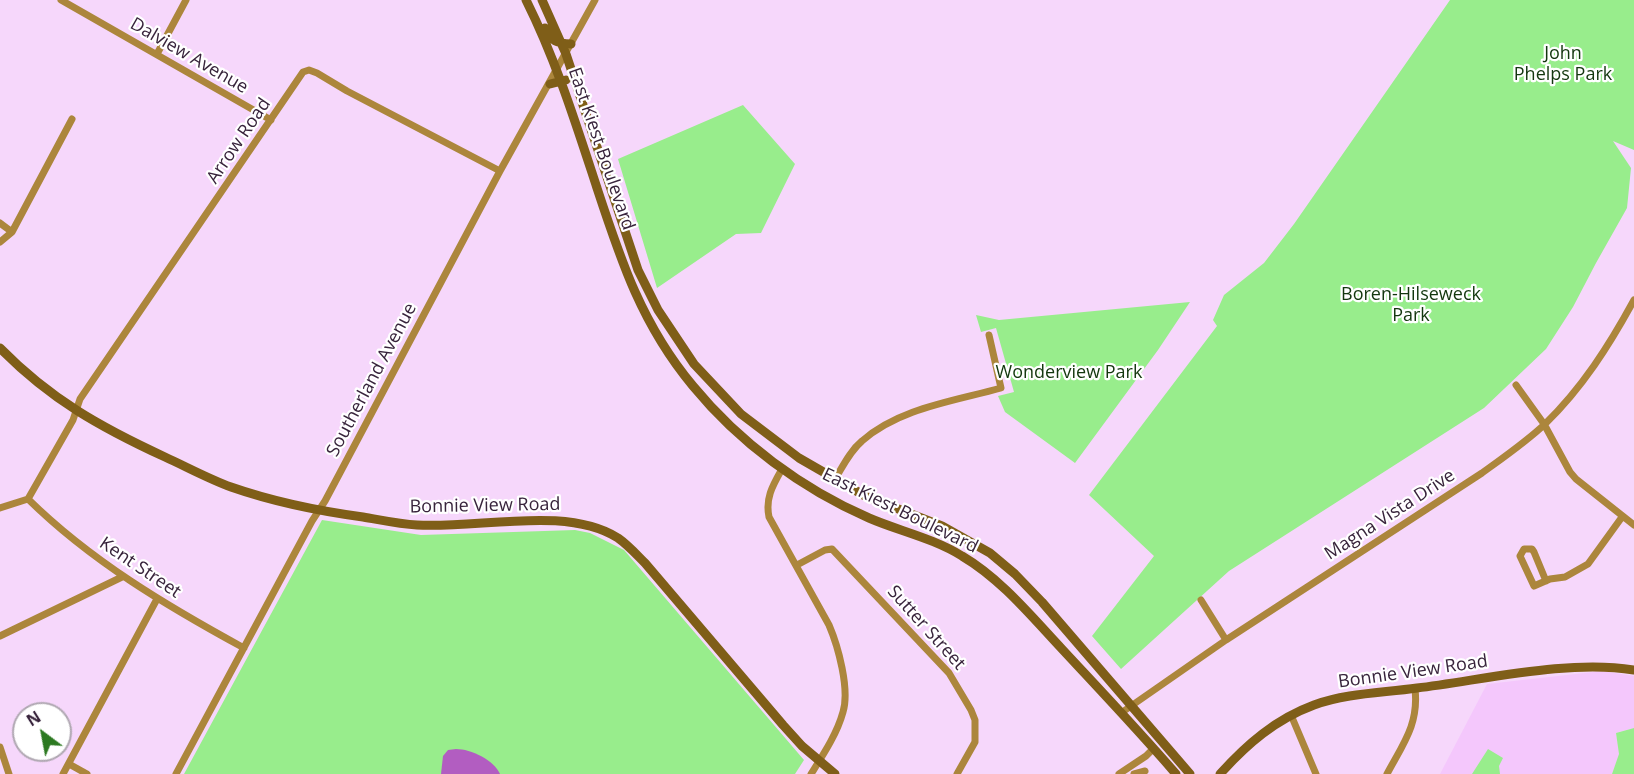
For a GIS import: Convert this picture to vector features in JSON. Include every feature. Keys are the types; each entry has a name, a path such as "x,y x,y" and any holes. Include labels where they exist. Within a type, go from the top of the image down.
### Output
{"main road":[{"name":"East Kiest Boulevard","path":"542,0 567,43 566,54 638,270 658,310 694,364 741,414 799,458 865,496 942,526 990,553 1015,574 1040,600 1190,774"},
{"name":"East Kiest Boulevard","path":"528,4 559,76 629,282 672,359 710,406 782,469 824,496 868,518 938,543 980,568 1010,594 1176,774"},
{"path":"528,4 539,15 549,38 555,42 567,43"},
{"path":"550,84 559,76 568,81 578,106 587,118"},
{"path":"647,316 658,310"},
{"name":"Bonnie View Road","path":"0,348 42,387 119,436 229,486 258,496 319,511 418,525 560,520 582,524 617,537 645,562 783,725 835,774"},
{"name":"Bonnie View Road","path":"1220,774 1261,735 1291,715 1313,705 1341,698 1535,671 1598,667 1634,670"}],"street":[{"name":"Dalview Avenue","path":"61,0 272,120"},
{"path":"157,54 186,0"},
{"path":"567,43 595,0"},
{"path":"559,76 566,54"},
{"name":"Arrow Road","path":"28,499 77,411 80,399 303,72 309,70 317,73 500,171"},
{"name":"Southerland Avenue","path":"176,774 500,171 550,84"},
{"path":"0,242 12,232 72,119"},
{"path":"0,223 12,232"},
{"name":"Magna Vista Drive","path":"1121,713 1226,640 1514,450 1544,424 1587,377 1616,334 1634,300"},
{"path":"835,479 849,455 861,442 895,419 1001,388 988,335"},
{"path":"1516,385 1544,424 1570,472 1634,525"},
{"path":"782,469 771,490 767,509 769,517 834,636 846,697 843,711 811,774"},
{"path":"0,507 28,499"},
{"name":"Kent Street","path":"28,499 122,577 244,648"},
{"path":"1546,581 1532,549 1524,549 1520,556 1534,586 1565,577 1588,564 1622,517"},
{"name":"Sutter Street","path":"797,565 825,550 832,549 949,673 971,711 976,731 970,752 957,774"},
{"path":"0,636 122,577"},
{"path":"63,774 157,599"},
{"path":"1201,600 1226,640"},
{"path":"1387,774 1415,719 1416,689"},
{"path":"1291,715 1316,774"},
{"path":"0,747 9,774"},
{"path":"1119,774 1153,749"},
{"path":"69,764 87,774"},
{"path":"1134,774 1145,771"}],"shaded area":[{"path":"1602,671 1634,676 1634,728 1616,733 1620,754 1612,774 1440,774 1487,684"},
{"path":"456,749 481,756 493,764 500,774 441,774 443,756 448,750"}],"green space":[{"path":"1450,0 1634,0 1634,150 1613,141 1631,168 1627,208 1573,307 1546,349 1484,408 1229,571 1121,669 1092,636 1154,556 1089,495 1217,326 1213,320 1224,295 1264,263 1294,224"},
{"path":"743,105 795,164 761,233 736,234 657,288 618,159"},
{"name":"Wonderview Park","path":"1190,302 1158,350 1075,463 1005,412 998,396 1014,392 996,328 981,332 976,315 999,320"},
{"path":"322,520 421,535 575,530 590,533 624,550 804,760 795,774 184,774"},
{"path":"1634,728 1634,774 1612,774 1619,754 1616,733"},
{"path":"1488,749 1503,758 1499,766 1500,774 1472,774"}],"park label":[{"name":"John Phelps Park","path":"1563,64"},
{"name":"Boren-Hilseweck Park","path":"1411,305"}]}
